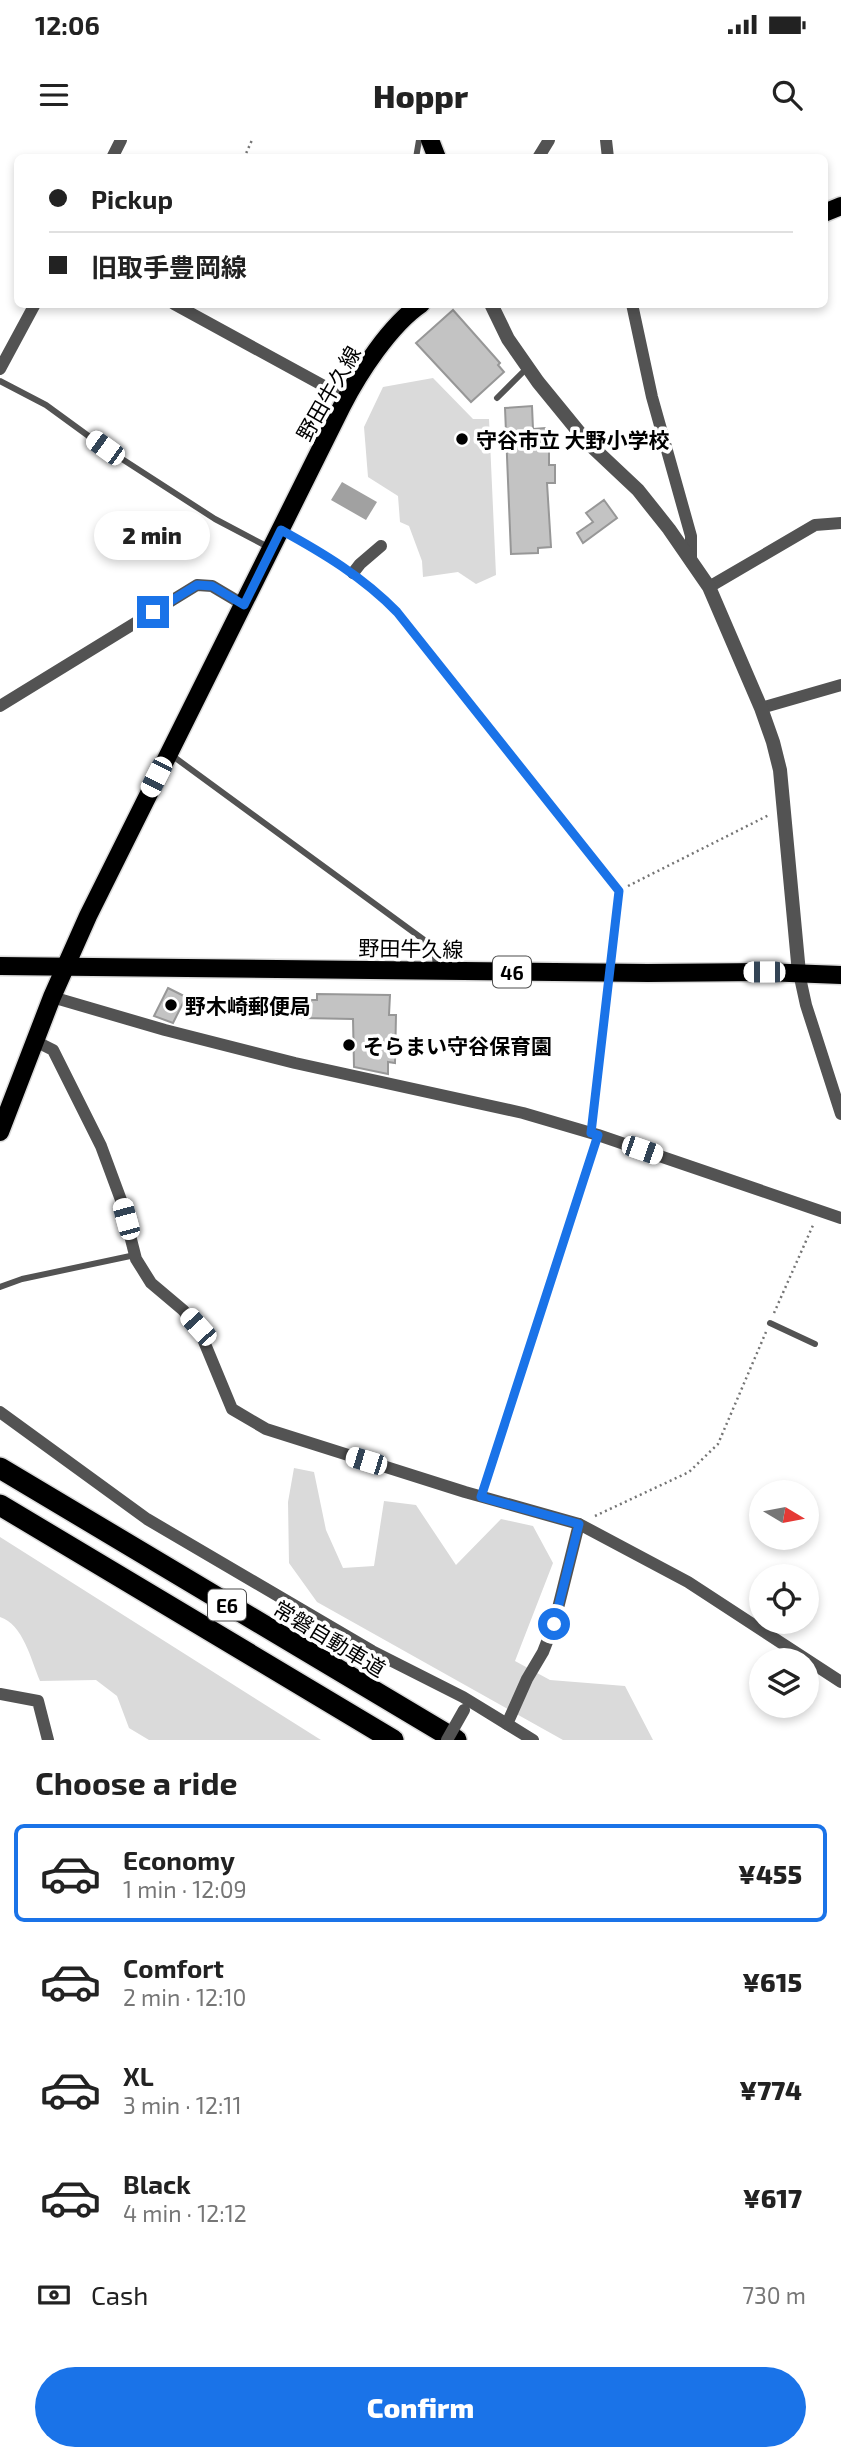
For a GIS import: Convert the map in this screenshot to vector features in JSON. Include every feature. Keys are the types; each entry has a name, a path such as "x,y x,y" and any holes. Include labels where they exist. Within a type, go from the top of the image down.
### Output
{"highway":[{"name":"常磐自動車道","path":"0,1468 456,1740"},
{"name":"E6","path":"0,1505 393,1740"}],"main road":[{"name":"野田牛久線","path":"0,1132 52,997 88,916 346,398 394,330 415,308"},
{"path":"0,966 65,966"},
{"name":"野田牛久線","path":"65,966 841,975"}],"street":[{"path":"0,369 33,308"},
{"path":"181,308 346,398"},
{"path":"493,308 508,339 527,368 587,442 638,490 709,587 761,708 775,751 785,808 799,973 806,1005 841,1114"},
{"path":"633,308 652,397 691,536 691,562"},
{"path":"709,587 815,526 841,523"},
{"path":"353,573 381,546"},
{"path":"0,706 197,585 212,586 244,605"},
{"path":"761,708 841,685"},
{"path":"52,997 165,1031 295,1063 523,1113 594,1134 841,1218"},
{"path":"35,1041 53,1050 101,1146 121,1200 135,1255 150,1283 183,1310 198,1327 232,1409 266,1429 481,1497 579,1524 688,1582 841,1682"},
{"path":"0,1412 147,1519 468,1706 507,1724 533,1740"},
{"path":"507,1724 554,1624 579,1524"},
{"path":"0,1693 38,1701 48,1740"},
{"path":"447,1740 468,1706"}],"lane":[{"path":"497,398 527,368"},
{"path":"0,381 46,405 105,448 215,519 272,549"},
{"path":"281,530 353,573 377,591 397,612 619,891 608,973 594,1134 481,1497"},
{"path":"169,753 430,945 435,957 436,971"},
{"path":"0,1287 22,1279 135,1255"},
{"path":"770,1322 815,1344"}],"path":[{"path":"619,891 785,808"},
{"path":"579,1524 690,1472 718,1444 820,1210"}],"shaded area":[{"path":"433,378 473,419 489,419 496,575 476,584 458,572 423,577 422,561 409,526 400,522 398,496 368,477 364,427 383,387"},
{"path":"342,482 377,502 366,520 331,500"},
{"path":"294,1468 314,1472 326,1530 343,1568 374,1566 384,1501 416,1505 456,1565 501,1519 533,1526 553,1563 515,1661 550,1680 625,1686 653,1740 563,1740 317,1602 289,1563 288,1502"},
{"path":"0,1537 321,1740 149,1740 129,1728 117,1696 96,1680 40,1681 15,1627 0,1617"}],"building":[{"path":"453,310 500,363 498,365 504,372 471,402 416,343"},
{"path":"532,406 533,429 545,428 546,442 549,442 549,465 555,465 555,483 547,483 551,547 538,548 538,553 511,554 505,408"},
{"path":"604,500 617,518 583,543 577,533 593,522 586,513"},
{"path":"168,988 186,997 173,1023 154,1016"},
{"path":"317,994 390,995 389,1015 396,1015 395,1063 388,1062 388,1074 354,1067 353,1019 302,1018 303,1000 317,1000"}],"place":[{"name":"守谷市立 大野小学校","path":"462,439"},
{"name":"野木崎郵便局","path":"171,1005"},
{"name":"そらまい守谷保育園","path":"349,1045"}],"route":[{"path":"153,612 197,585 212,586 244,605 281,530 300,541 353,573 377,591 397,612 619,891 591,1133 598,1135 481,1497 579,1524 554,1624"}]}
